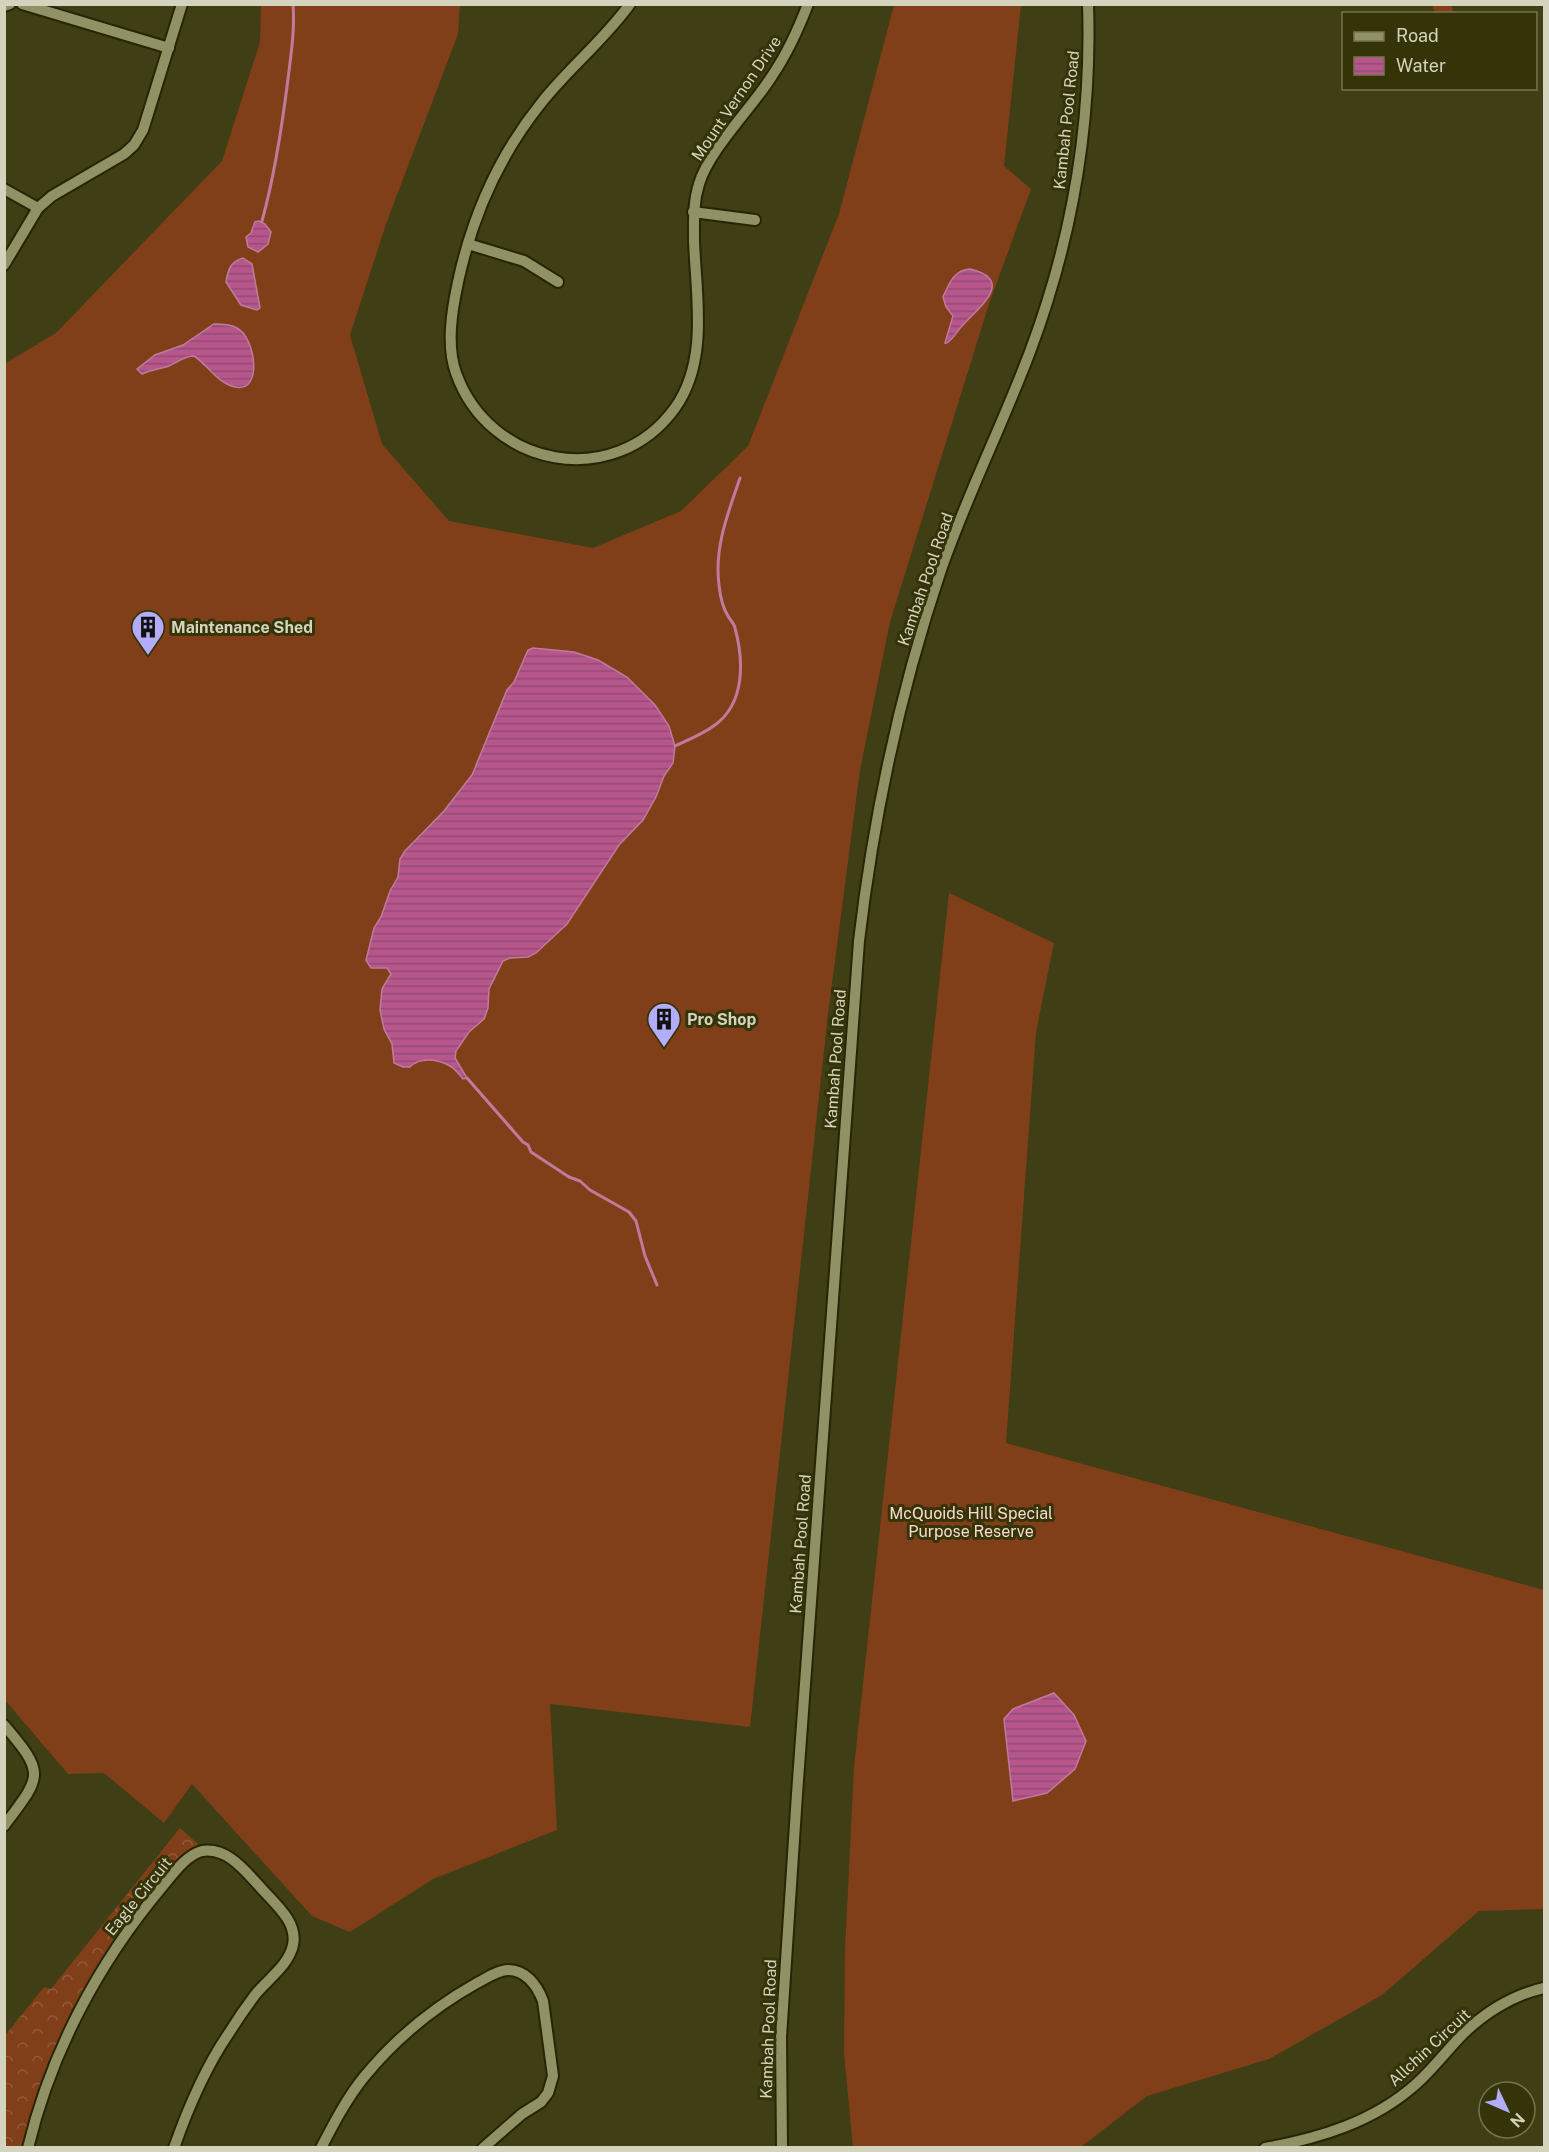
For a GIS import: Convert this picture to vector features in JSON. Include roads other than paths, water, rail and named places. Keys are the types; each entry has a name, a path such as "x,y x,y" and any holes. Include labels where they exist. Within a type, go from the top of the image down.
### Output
{"street":[{"path":"4,6 10,4"},
{"path":"22,4 169,48"},
{"path":"4,265 38,208 52,196 124,154 134,145 146,123 182,4"},
{"name":"Mount Vernon Drive","path":"630,4 541,103 515,140 493,180 468,244 458,283 451,347 456,372 467,397 482,418 500,435 536,453 560,459 589,458 624,450 642,440 663,422 684,393 694,364 698,332 693,212 699,182 708,164 772,76 791,44 807,4"},
{"name":"Kambah Pool Road","path":"782,2148 781,2037 798,1772 859,941 872,845 896,724 921,634 955,533 1031,350 1058,261 1075,187 1082,141 1089,65 1088,4"},
{"path":"4,189 38,208"},
{"path":"693,212 756,220"},
{"path":"468,244 524,261 558,282"},
{"path":"4,1725 29,1756 34,1773 31,1790 4,1826"},
{"name":"Eagle Circuit","path":"28,2148 48,2081 68,2032 92,1986 120,1942 151,1900 188,1858 202,1851 214,1851 236,1862 284,1914 291,1924 294,1942 288,1958 254,1996 216,2053 195,2094 174,2148"},
{"path":"321,2148 340,2112 364,2078 406,2032 456,1995 496,1972 510,1970 529,1978 543,2001 552,2082 541,2102 522,2114 483,2148"},
{"name":"Allchin Circuit","path":"1265,2148 1330,2133 1376,2113 1416,2084 1458,2039 1483,2017 1512,1999 1545,1988"}],"water":[{"path":"255,222 265,224 271,232 268,244 258,252 248,247 246,237 251,233"},
{"path":"243,258 252,264 260,308 257,310 241,305 226,282 230,267"},
{"path":"970,269 984,274 991,280 990,294 952,339 945,343 953,316 946,307 943,297 956,275"},
{"path":"214,324 235,327 243,333 248,342 254,363 250,382 244,387 235,387 223,382 194,356 142,374 137,369 155,355 183,345"},
{"path":"533,648 574,652 598,660 627,677 655,705 669,726 675,746 673,763 664,776 656,797 643,820 619,845 567,924 536,953 528,957 510,958 503,961 489,989 488,1008 484,1019 469,1032 456,1051 455,1058 467,1078 463,1079 450,1066 434,1060 423,1060 410,1067 403,1067 394,1063 392,1044 384,1029 380,1010 382,989 391,974 387,968 371,968 366,960 374,928 398,877 400,859 444,811 472,775 507,690 514,682 528,650"},
{"path":"1054,1693 1074,1715 1086,1741 1075,1769 1047,1793 1013,1801 1004,1719 1013,1709"}],"waterway":[{"path":"262,221 283,115 292,42 293,4"},
{"path":"675,746 700,734 725,716 732,705 740,681 738,641 734,626 722,601 718,571 723,531 740,478"},
{"path":"467,1078 528,1145 531,1152 629,1212 636,1221 645,1256 657,1285"}],"place":[{"name":"Maintenance Shed","path":"148,656"},
{"name":"Pro Shop","path":"664,1048"}],"park label":[{"name":"McQuoids Hill Special Purpose Reserve","path":"971,1522"}]}
